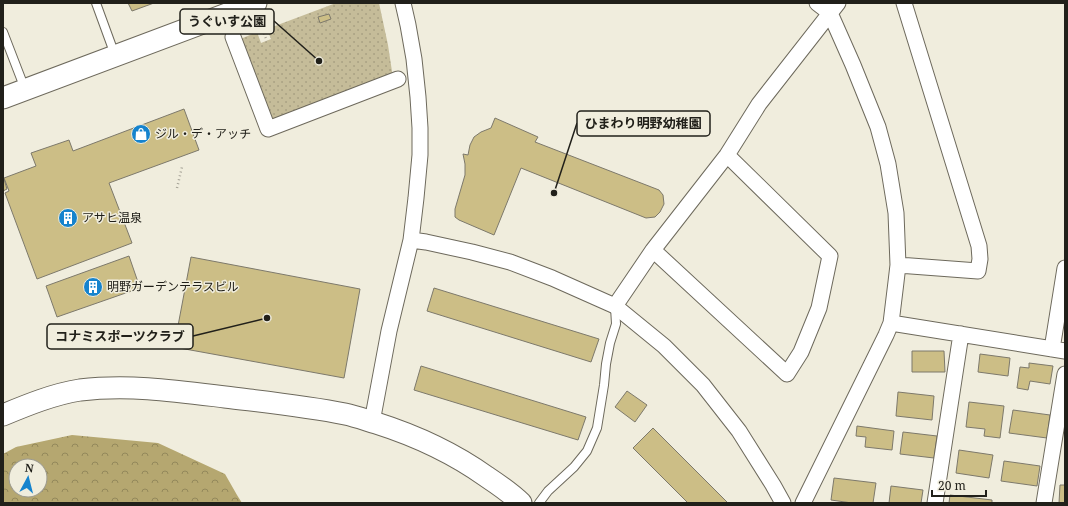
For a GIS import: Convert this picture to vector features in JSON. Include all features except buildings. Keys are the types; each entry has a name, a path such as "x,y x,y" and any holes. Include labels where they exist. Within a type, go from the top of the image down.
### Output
{"street":[{"path":"3,98 256,3"},
{"path":"372,422 389,331 411,240 420,155 420,128 414,59 403,3"},
{"path":"817,3 834,8"},
{"path":"898,265 978,271 980,259 979,246 904,3"},
{"path":"615,306 653,250 727,154 759,104 834,8"},
{"path":"803,503 891,323 898,265 896,213 888,164 878,127 834,8"},
{"path":"233,37 268,129 398,79"},
{"path":"653,250 787,374 801,352 819,308 830,256 727,154"},
{"path":"411,240 472,252 510,262 552,278 615,306 664,346 703,384 739,431 783,503"},
{"path":"891,323 1059,350 1065,268"},
{"path":"935,503 961,334"},
{"path":"1044,503 1065,374"},
{"path":"3,415 28,404 79,390 103,388 143,388 311,408 346,414 403,432 428,442 475,468 521,503"}],"lane":[{"path":"96,3 115,56"},
{"path":"3,32 25,90"},
{"path":"539,503 548,491 574,467 586,451 597,428 606,364 610,343 616,324 615,306"}],"path":[{"path":"261,26 267,41"},
{"path":"177,188 182,167"}],"green space":[{"path":"72,435 158,443 225,474 242,503 3,503 3,454 16,447"}],"shaded area":[{"path":"336,3 379,3 393,78 270,124 238,40 257,32 261,43 271,39 267,29"}],"place":[{"name":"うぐいす公園","path":"319,61"},
{"name":"ジル・デ・アッチ","path":"141,134"},
{"name":"ひまわり明野幼稚園","path":"554,193"},
{"name":"アサヒ温泉","path":"68,218"},
{"name":"明野ガーデンテラスビル","path":"93,287"},
{"name":"コナミスポーツクラブ","path":"267,318"}]}
